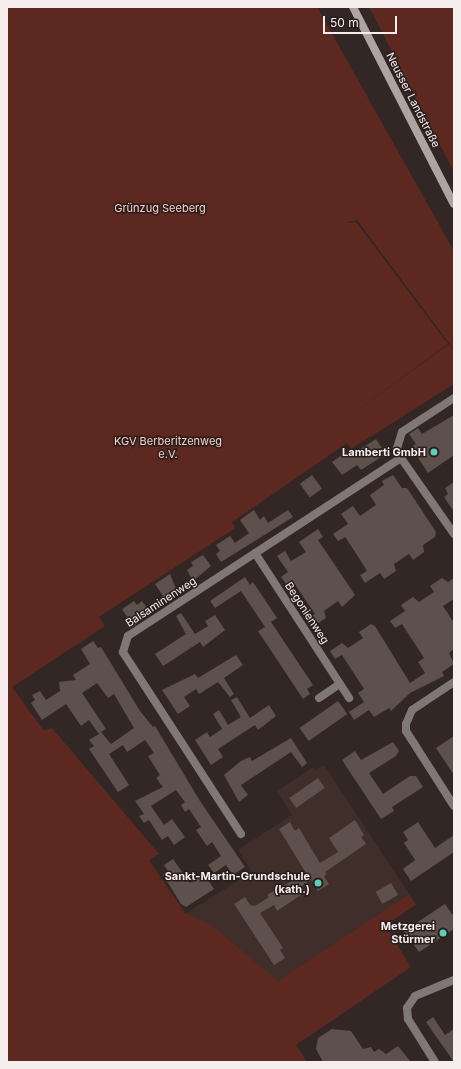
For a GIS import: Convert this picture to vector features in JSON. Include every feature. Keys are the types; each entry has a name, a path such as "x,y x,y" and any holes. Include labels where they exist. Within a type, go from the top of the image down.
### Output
{"main road":[{"name":"Neusser Landstraße","path":"353,7 454,204"}],"street":[{"path":"454,398 402,432 398,448 401,458 454,534"},
{"name":"Balsaminenweg","path":"241,834 123,652 128,636 401,458"},
{"name":"Begonienweg","path":"255,553 349,698"},
{"path":"454,682 412,710 406,724 406,731 454,806"},
{"path":"319,698 340,684"},
{"path":"435,1062 408,1019 407,1008 415,996 454,980"}],"shaded area":[{"name":"Sankt-Martin-Grundschule (kath.)","path":"324,765 409,894 278,981 185,914 252,872 238,850 292,815 277,791 314,767 316,770"}],"green space":[{"path":"7,7 317,7 454,251 454,350 357,220 345,223 356,222 448,344 331,429 449,344 454,352 454,384 351,449 347,443 232,522 235,528 99,617 105,626 12,687 44,731 52,728 159,854 149,860 185,913 210,924 278,981 409,894 416,905 385,925 411,967 296,1045 307,1062 7,1062"},
{"path":"369,7 454,7 454,172"}],"building":[{"name":"Lamberti GmbH","path":"454,415 454,455 428,473 411,447 416,444 409,434 418,428 422,434"},
{"path":"376,439 386,454 361,470 357,465 342,475 332,462 348,451 351,455"},
{"path":"312,475 322,489 310,498 300,484"},
{"path":"393,475 402,488 407,488 436,532 435,537 423,545 424,552 413,560 409,554 394,564 396,571 384,579 380,573 365,583 360,575 367,571 359,558 345,537 338,541 333,534 348,524 341,514 353,506 360,516 376,505 370,495 384,485 382,481"},
{"path":"454,482 454,512 444,497 448,494 445,488"},
{"path":"254,510 260,520 264,516 268,523 288,510 293,517 221,562 216,554 220,551 216,545 230,536 235,543 249,533 240,520"},
{"path":"318,529 323,537 318,540 355,595 342,607 338,601 324,611 326,618 314,626 308,618 315,614 292,580 286,584 281,577 288,572 277,556 285,551 291,561 306,552 299,542"},
{"path":"203,555 211,566 193,581 187,570 193,566 191,562"},
{"path":"170,574 177,591 165,599 155,584"},
{"path":"245,577 250,585 253,582 277,618 271,622 313,685 307,689 310,694 303,699 258,631 265,627 241,591 215,608 210,601"},
{"path":"442,578 448,582 454,578 454,599 443,606 454,623 454,649 449,653 454,664 442,672 444,676 410,693 391,711 389,708 374,717 369,710 354,720 349,712 364,702 358,693 364,689 342,655 335,659 330,651 342,643 348,648 363,638 359,632 371,624 375,626 410,683 425,673 418,662 424,658 402,624 395,628 390,621 405,611 401,605 413,597 419,602 434,592 430,586"},
{"path":"134,601 137,605 142,601 147,608 139,614 142,620 129,629 125,622 129,620 122,609"},
{"path":"181,613 195,634 208,626 205,621 215,615 225,630 203,647 200,642 163,666 155,654 186,634 176,616"},
{"path":"93,641 98,648 101,647 140,711 153,727 155,726 200,801 245,867 233,875 226,865 214,873 208,865 221,856 212,842 207,846 196,830 201,827 189,809 185,812 181,805 185,802 176,790 151,806 164,825 172,819 185,837 174,845 168,836 162,840 149,820 144,823 139,816 144,814 135,801 163,787 156,778 160,775 148,756 154,753 145,740 127,752 123,745 109,754 129,785 118,792 89,749 94,746 89,740 99,734 89,720 81,726 66,704 42,720 31,703 35,700 32,695 40,691 46,700 60,691 59,682 76,680 73,675 90,664 81,649","holes":["97,683 108,698 114,694 134,728 111,744 101,732 106,729 82,693"]},
{"path":"236,655 243,665 224,678 234,694 230,697 218,682 199,694 196,689 184,697 190,706 178,714 162,690 195,674 198,678"},
{"path":"237,697 250,718 269,705 276,716 258,730 255,725 218,749 223,757 211,765 195,740 207,732 210,737 222,729 213,714 219,710 228,725 241,717 231,700"},
{"path":"338,701 347,714 309,741 299,728"},
{"path":"454,736 454,775 436,748"},
{"path":"291,738 307,763 302,767 291,752 241,785 248,795 239,802 224,775 241,761 250,757 252,761"},
{"path":"393,742 399,751 396,756 369,773 383,794 410,776 416,776 423,787 392,807 394,811 381,819 342,760 355,751 361,760"},
{"path":"318,778 325,788 296,808 289,798"},
{"path":"355,820 364,835 361,837 366,844 325,872 327,874 324,876 329,884 318,891 311,880 297,889 301,895 277,911 274,905 260,913 283,948 280,950 285,958 274,965 234,904 245,897 250,905 255,906 269,897 267,895 306,873 279,829 290,822 295,831 299,828 320,863 338,852 329,838"},
{"path":"418,822 435,848 454,835 454,852 411,881 403,869 415,860 404,843 408,840 403,832"},
{"path":"173,859 190,883 204,874 214,889 186,907 181,904 163,875 168,871 164,865"},
{"path":"391,883 398,895 382,904 375,892"},
{"path":"445,904 454,917 454,929 419,952 404,931"},
{"path":"433,1017 445,1035 454,1029 454,1062 426,1022"},
{"path":"332,1029 351,1031 363,1049 371,1047 374,1052 379,1049 386,1054 398,1046 411,1062 323,1062 316,1049 318,1038"}],"place":[{"name":"Lamberti GmbH","path":"434,452"},
{"name":"Sankt-Martin-Grundschule (kath.)","path":"318,883"},
{"name":"Metzgerei Stürmer","path":"443,933"}],"park label":[{"name":"Grünzug Seeberg","path":"160,208"},
{"name":"KGV Berberitzenweg e.V.","path":"168,448"}]}
